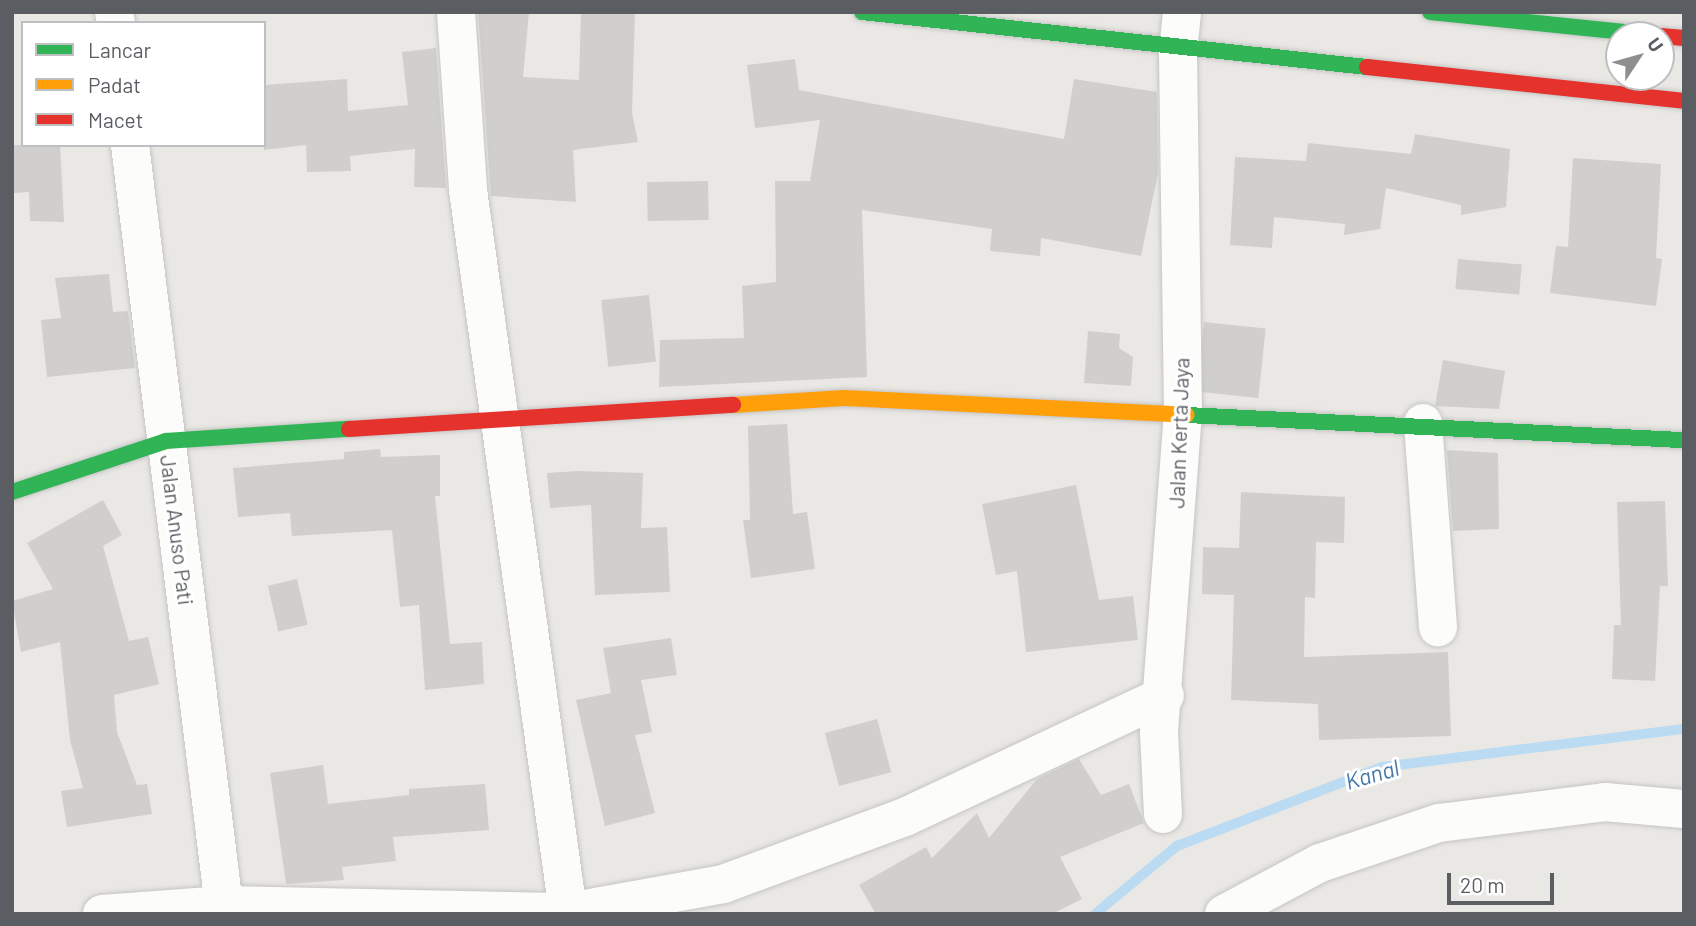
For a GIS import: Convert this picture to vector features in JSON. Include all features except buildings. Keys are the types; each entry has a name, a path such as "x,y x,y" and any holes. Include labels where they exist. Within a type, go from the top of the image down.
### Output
{"main road":[{"path":"862,12 1178,51 1684,102"},
{"path":"1430,12 1605,30"},
{"path":"12,492 166,441 502,423 844,398 1423,423 1684,440"}],"street":[{"path":"456,12 468,190 502,423 537,714 568,912"},
{"name":"Jalan Kerta Jaya","path":"1163,814 1159,730 1166,695 1183,412 1178,51 1182,12"},
{"name":"Jalan Anuso Pati","path":"130,147 224,909"},
{"path":"1423,423 1438,627"},
{"path":"102,914 224,909 568,912 723,884 905,817 1166,695"},
{"path":"1224,914 1320,863 1439,823 1605,802 1684,809"}],"waterway":[{"name":"Kanal","path":"1095,914 1177,846 1382,767 1684,729"}],"traffic: fast":[{"path":"862,12 1367,67"},
{"path":"1430,12 1605,30"},
{"path":"1187,415 1684,440"},
{"path":"12,492 166,441 349,429"}],"traffic: slow":[{"path":"733,405 844,398 1187,415"}],"traffic: jam":[{"path":"1675,37 1684,38"},
{"path":"1367,67 1684,101"},
{"path":"349,429 733,405"}]}
